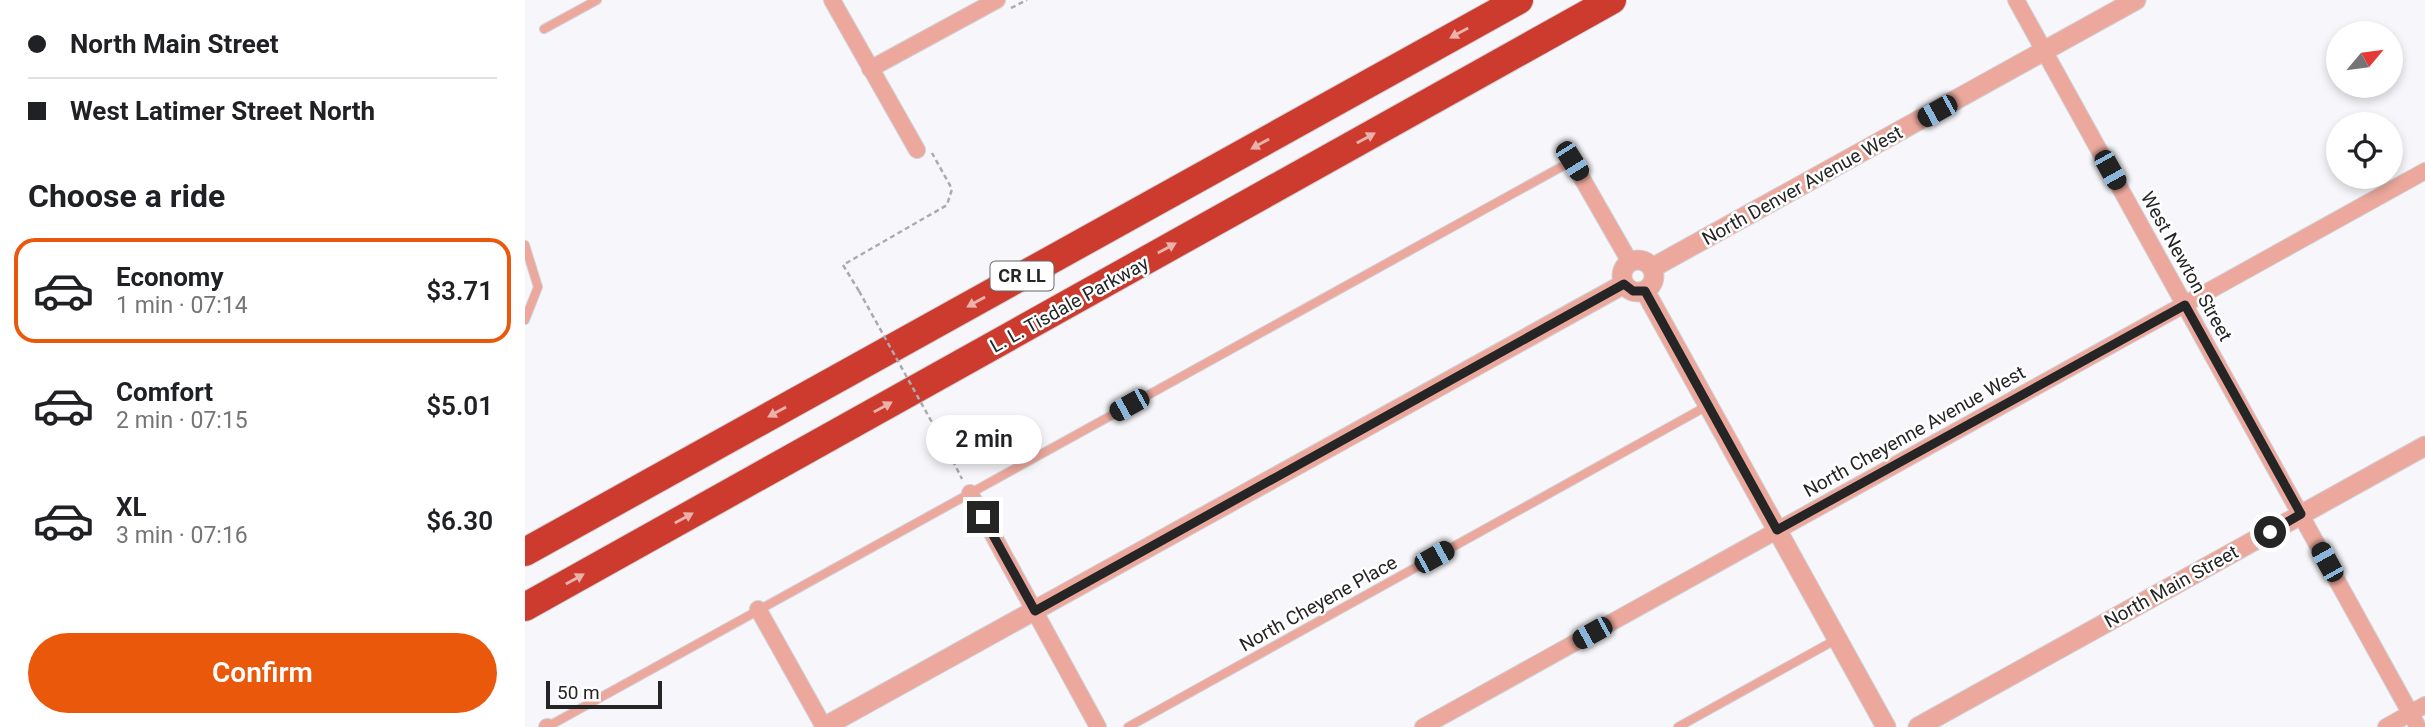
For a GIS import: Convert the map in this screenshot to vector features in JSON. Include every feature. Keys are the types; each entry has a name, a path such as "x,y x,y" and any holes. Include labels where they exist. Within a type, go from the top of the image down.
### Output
{"highway":[{"name":"CR LL","path":"525,552 1518,0"},
{"name":"L. L. Tisdale Parkway","path":"525,607 1612,0"}],"street":[{"path":"832,0 870,69 923,149"},
{"path":"870,69 997,0"},
{"name":"West Newton Street","path":"2016,0 2301,514 2418,715"},
{"name":"North Denver Avenue West","path":"1652,268 2136,0"},
{"path":"1572,161 1630,262"},
{"name":"North Cheyenne Avenue West","path":"1423,727 2425,171"},
{"path":"1643,260 1652,268 1654,278 1645,291 1633,291 1624,284 1622,271 1630,262 1643,260"},
{"path":"758,609 824,727 1624,284"},
{"path":"1645,291 1886,727"},
{"name":"North Main Street","path":"1918,727 2425,446"},
{"path":"967,487 1098,727"},
{"path":"2386,727 2418,715"}],"lane":[{"path":"544,29 597,0"},
{"path":"547,727 758,609 967,487 1572,161"},
{"path":"525,245 538,287 525,320"},
{"name":"North Cheyene Place","path":"1128,727 1707,406"},
{"path":"1678,727 1837,639"}],"path":[{"path":"923,149 952,189 947,205 843,265 967,487"}],"route":[{"path":"983,517 1035,611 1624,284 1633,291 1645,291 1777,530 2185,305 2301,514 2270,532"}]}
